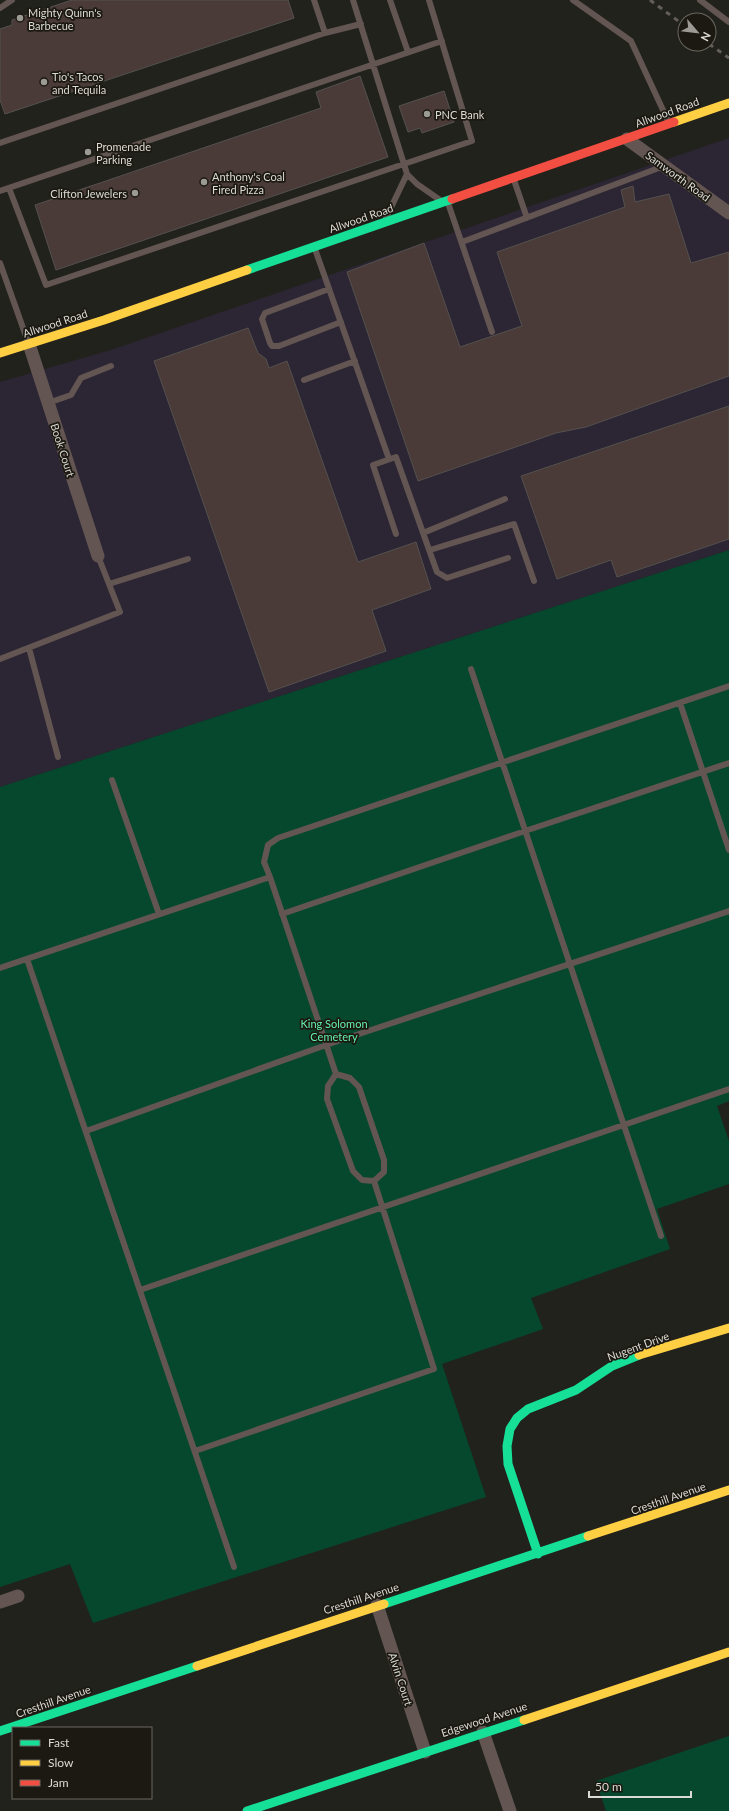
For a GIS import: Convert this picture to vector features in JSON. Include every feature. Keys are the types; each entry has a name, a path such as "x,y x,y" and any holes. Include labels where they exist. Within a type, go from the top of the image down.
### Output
{"street":[{"name":"Allwood Road","path":"0,353 104,320 729,103"},
{"name":"Samworth Road","path":"627,139 729,213"},
{"name":"Book Court","path":"29,344 98,556"},
{"name":"Nugent Drive","path":"538,1554 508,1464 506,1449 507,1436 511,1426 518,1417 529,1408 570,1393 617,1364 729,1328"},
{"name":"Cresthill Avenue","path":"12,1727 729,1490"},
{"path":"0,1602 18,1596"},
{"name":"Alvin Court","path":"377,1606 425,1752"},
{"name":"Edgewood Avenue","path":"247,1811 729,1652"},
{"name":"Cresthill Avenue","path":"0,1731 12,1727"},
{"path":"483,1732 510,1811"}],"lane":[{"path":"0,8 12,0"},
{"path":"314,0 325,33"},
{"path":"353,0 407,174 417,184 445,202 462,242 492,332"},
{"path":"390,0 408,52"},
{"path":"9,188 46,285 472,141 429,0"},
{"path":"573,0 631,41 670,124"},
{"path":"700,0 729,22"},
{"path":"0,143 325,33 361,24"},
{"path":"0,191 442,41"},
{"path":"462,242 664,166"},
{"path":"384,223 407,174"},
{"path":"514,178 527,218"},
{"path":"314,247 389,459"},
{"path":"0,262 29,344"},
{"path":"328,289 265,313 262,319 270,343 275,347 279,346 341,322"},
{"path":"304,380 355,361"},
{"path":"48,403 71,395 81,378 111,366"},
{"path":"396,534 373,465 396,457 437,572 447,578 508,558"},
{"path":"423,533 505,499"},
{"path":"430,550 514,524 534,581"},
{"path":"0,659 120,612 98,556"},
{"path":"109,584 188,559"},
{"path":"29,648 58,756"},
{"path":"471,669 661,1236"},
{"path":"336,1074 264,862 268,845 278,838 729,686"},
{"path":"680,702 729,850"},
{"path":"282,914 729,763"},
{"path":"112,780 159,914"},
{"path":"0,968 270,877"},
{"path":"86,1131 326,1045 729,911"},
{"path":"27,959 234,1566"},
{"path":"336,1074 350,1078 359,1087 384,1160 384,1172 374,1181 362,1180 353,1171 327,1098 328,1086 336,1074"},
{"path":"140,1290 729,1089"},
{"path":"195,1451 434,1369 374,1181"}],"shaded area":[{"path":"729,138 729,550 0,787 0,382 114,349"}],"green space":[{"name":"King Solomon Cemetery","path":"729,550 729,1101 717,1106 729,1141 729,1184 657,1209 670,1249 531,1298 543,1329 442,1364 486,1497 93,1623 70,1564 0,1587 0,787"},
{"path":"729,1736 729,1811 606,1811 596,1781"}],"building":[{"path":"72,0 288,0 294,18 5,114 0,100 0,29 12,25 12,20"},
{"path":"360,76 388,157 56,270 35,205 321,108 316,92"},
{"name":"PNC Bank","path":"444,91 454,122 422,133 420,128 408,132 399,106"},
{"path":"633,186 635,202 669,194 691,263 729,252 729,376 586,427 556,433 418,481 347,272 424,243 460,347 522,326 497,252 625,207 621,190"},
{"path":"248,328 258,353 266,359 269,368 287,361 358,562 416,542 431,589 372,610 386,651 269,692 154,361"},
{"path":"729,406 729,539 617,577 611,560 557,579 521,476"}],"railway":[{"path":"650,0 677,20"},
{"path":"717,50 729,58"}],"traffic: fast":[{"path":"247,270 452,199"},
{"path":"538,1554 508,1464 507,1446 510,1429 517,1418 528,1409 576,1390 612,1366 639,1355"},
{"path":"384,1604 588,1536"},
{"path":"12,1727 197,1666"},
{"path":"247,1811 524,1720"},
{"path":"0,1731 12,1727"}],"traffic: slow":[{"path":"674,122 729,103"},
{"path":"0,353 104,320 247,270"},
{"path":"639,1355 729,1328"},
{"path":"588,1536 729,1490"},
{"path":"197,1666 384,1604"},
{"path":"524,1720 729,1652"}],"traffic: jam":[{"path":"452,199 674,122"}],"place":[{"name":"Mighty Quinn's Barbecue","path":"20,18"},
{"name":"Tio's Tacos and Tequila","path":"44,82"},
{"name":"PNC Bank","path":"427,114"},
{"name":"Promenade Parking","path":"88,152"},
{"name":"Anthony's Coal Fired Pizza","path":"204,182"},
{"name":"Clifton Jewelers","path":"135,193"}]}
